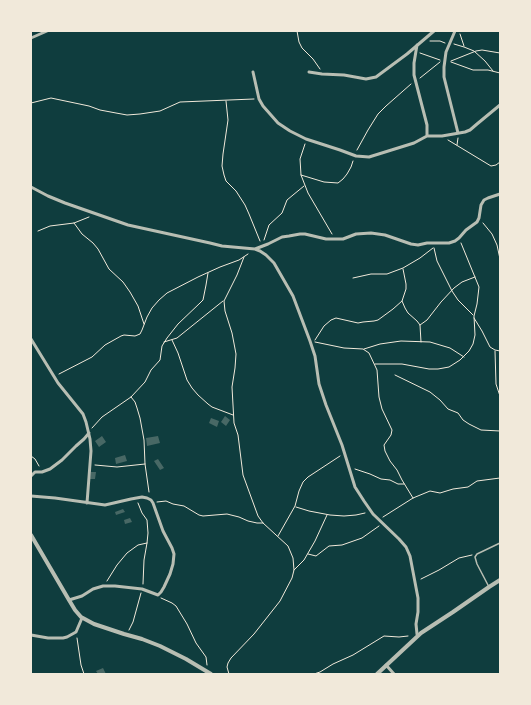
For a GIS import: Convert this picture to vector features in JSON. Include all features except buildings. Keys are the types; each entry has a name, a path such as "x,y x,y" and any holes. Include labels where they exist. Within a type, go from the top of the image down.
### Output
{"street":[{"path":"31,38 48,31"},
{"path":"309,72 359,78 376,77 407,54 434,31"},
{"path":"456,31 446,52 444,77 458,133"},
{"path":"417,46 415,53 414,74 427,124 427,136"},
{"path":"253,72 259,99 263,106 278,123 306,139 354,155 370,157 414,143 427,136 442,136 470,130 500,104"},
{"path":"31,187 65,203 128,225 222,246 254,249 266,255 274,263 293,296 310,341 315,356 319,384 355,487 379,520 406,547 411,560 418,598 416,624 417,635"},
{"path":"254,249 282,238 305,234 326,239 343,239 356,234 371,233 385,235 418,245 449,243 455,241 477,222 482,203 488,198 500,194"},
{"path":"31,339 54,376 83,414 89,433 91,451 88,503"},
{"path":"31,476 35,472 42,472 50,469 62,460 89,433"},
{"path":"31,496 55,498 105,506 146,497 153,503 159,522 174,554 170,574 164,587 158,595 142,589 105,586 93,589 82,596 69,600"},
{"path":"31,535 75,610 82,618 94,624 126,635 142,638 186,659 210,673"},
{"path":"376,674 417,635 500,580"},
{"path":"31,635 48,638 63,638 73,635 76,632 82,618"},
{"path":"386,665 394,674"}],"lane":[{"path":"488,587 475,557 500,543"}],"path":[{"path":"297,31 299,42 319,66 322,74"},
{"path":"460,31 464,47"},
{"path":"424,39 464,47 474,52 485,61 494,72"},
{"path":"500,53 482,50 449,62 473,70 488,70 500,73"},
{"path":"301,175 324,182 338,183 343,179 351,167 354,155 360,142 378,114 441,61 423,54 415,53"},
{"path":"31,103 51,98 116,113 140,114 160,111 180,102 259,99"},
{"path":"226,100 228,120 222,166 224,175 226,181 245,205 262,245 270,225 282,213 287,200 305,186"},
{"path":"457,145 458,133"},
{"path":"442,136 491,166 500,162"},
{"path":"306,139 300,159 301,175 308,193 336,239"},
{"path":"38,231 50,226 74,223 97,214"},
{"path":"479,218 492,234 497,245 500,259"},
{"path":"74,223 82,234 98,249 109,269 123,282 130,292 138,306 144,324"},
{"path":"375,364 402,364 429,369 438,369 449,367 464,357 469,351 473,344 475,335 474,316 479,287 459,238"},
{"path":"353,278 370,274 387,274 403,268 434,248 437,261 452,291 458,300 474,316 490,347 500,351"},
{"path":"54,376 92,357 105,345 121,336 135,336 140,334 152,308 167,294 208,272 233,263 254,249"},
{"path":"164,342 181,335 224,301 244,257"},
{"path":"403,268 406,289 402,301 393,309 378,320 374,321 358,323 336,318 331,320 324,326 314,342 344,348 363,349 389,342 430,342 450,348 464,357"},
{"path":"89,433 102,417 130,397 145,382 151,370 160,360 164,342 178,324 203,300 208,272"},
{"path":"420,325 427,320 441,302 462,282 475,277"},
{"path":"224,301 236,354 232,387 233,416 238,435 243,475 258,516 288,546 293,558 294,570 290,583 276,606 254,634 231,658 227,667 230,674"},
{"path":"402,301 408,313 420,325 421,342"},
{"path":"172,340 187,380 192,388 208,404 233,416"},
{"path":"363,349 369,353 375,364 382,410 392,430 391,435 384,445 385,451 413,498"},
{"path":"495,350 496,384 500,396"},
{"path":"395,375 430,392 448,408 458,412 463,420 469,424 481,430 500,431"},
{"path":"130,397 135,402 140,418 144,440 145,464 150,499"},
{"path":"278,537 296,506 303,482 344,453"},
{"path":"31,456 36,459 42,472"},
{"path":"90,465 117,467 145,464"},
{"path":"349,468 360,470 398,484 404,484"},
{"path":"379,520 413,498 430,491 440,493 468,487 477,481 500,478"},
{"path":"126,635 133,622 142,589 148,533 147,520 142,513 137,498"},
{"path":"153,503 166,501 184,506 203,516 227,514 248,521 264,523"},
{"path":"296,506 309,511 328,515 356,515 372,511"},
{"path":"294,570 308,554 328,515"},
{"path":"308,554 316,556 329,546 342,545 362,538 383,524"},
{"path":"105,586 121,559 138,545 147,543"},
{"path":"414,582 459,558 478,554"},
{"path":"158,595 176,606 196,643 206,657 210,673"},
{"path":"76,632 81,665 84,674"},
{"path":"314,674 353,655 384,636 406,637 417,635"}]}
